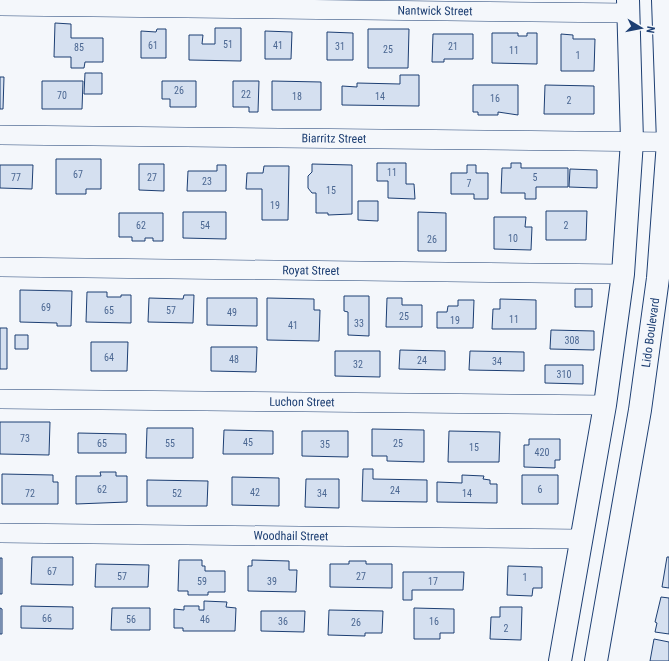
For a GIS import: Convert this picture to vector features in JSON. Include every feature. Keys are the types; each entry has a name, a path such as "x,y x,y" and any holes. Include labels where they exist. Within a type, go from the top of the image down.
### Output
{"highway":[{"name":"Lido Boulevard","path":"596,661 640,410 658,278 668,142 664,0"},
{"path":"560,661 605,405 623,274 632,141 628,7"}],"street":[{"name":"Nantwick Street","path":"0,6 628,7"},
{"name":"Biarritz Street","path":"0,135 668,142"},
{"name":"Royat Street","path":"0,267 623,274"},
{"name":"Luchon Street","path":"0,399 605,405"},
{"name":"Woodhail Street","path":"0,533 581,539"}],"building":[{"path":"55,23 71,24 71,38 103,38 103,62 85,62 84,68 71,68 71,57 54,57"},
{"path":"215,28 241,28 241,61 189,60 189,35 203,35 202,44 215,44"},
{"path":"157,29 166,29 166,58 141,58 141,31 156,32"},
{"path":"368,29 409,29 408,68 368,68"},
{"path":"265,31 292,32 291,59 265,59"},
{"path":"327,32 353,33 353,60 327,60"},
{"path":"492,33 518,33 518,36 527,36 527,33 537,33 537,64 492,63"},
{"path":"433,34 473,34 473,59 444,59 444,62 432,62"},
{"path":"561,34 573,35 573,39 595,39 594,71 561,71"},
{"path":"85,73 102,73 102,94 84,94"},
{"path":"400,75 419,75 419,106 342,105 342,86 357,87 357,83 400,84"},
{"path":"0,77 4,77 3,109 0,109"},
{"path":"42,81 83,81 82,109 42,109"},
{"path":"162,81 196,81 196,107 170,107 170,99 162,99"},
{"path":"233,81 259,81 258,112 249,112 249,107 233,107"},
{"path":"272,81 321,82 321,110 272,110"},
{"path":"473,85 518,85 518,115 498,112 498,115 478,115 478,112 473,112"},
{"path":"545,85 594,86 594,114 544,114"},
{"path":"56,159 101,159 101,189 86,189 86,194 56,194"},
{"path":"377,163 406,163 406,184 414,184 415,199 388,198 388,181 377,181"},
{"path":"511,163 521,163 521,168 568,168 568,187 536,187 536,199 525,199 525,193 501,193 502,168 511,168"},
{"path":"139,164 164,164 164,191 139,190"},
{"path":"312,164 352,165 352,214 328,215 328,213 316,213 316,193 312,193 308,188 308,176 312,172"},
{"path":"0,165 33,165 32,189 0,188"},
{"path":"217,165 226,165 226,191 187,191 188,171 217,171"},
{"path":"467,165 476,165 476,173 488,173 488,199 474,199 474,194 451,194 451,173 467,173"},
{"path":"264,166 289,166 288,220 262,220 262,189 246,189 247,173 263,173"},
{"path":"570,169 597,170 597,188 569,187"},
{"path":"358,201 378,201 378,221 358,220"},
{"path":"546,211 587,211 586,240 546,240"},
{"path":"183,212 226,212 226,239 183,238"},
{"path":"418,212 446,213 446,251 418,251"},
{"path":"119,213 163,213 163,241 153,241 153,238 145,238 145,241 132,241 132,237 119,237"},
{"path":"494,217 526,217 525,227 532,227 531,250 494,249"},
{"path":"575,289 592,289 592,307 575,307"},
{"path":"20,290 72,291 71,326 57,326 57,323 20,322"},
{"path":"87,292 107,292 107,297 131,295 131,323 86,322"},
{"path":"184,295 194,295 193,323 148,322 149,298 183,299"},
{"path":"344,296 369,296 369,336 348,335 348,312 344,311"},
{"path":"207,298 257,298 257,326 207,325"},
{"path":"267,298 314,299 314,310 320,310 319,341 267,340"},
{"path":"387,298 402,298 402,305 422,305 422,327 386,327"},
{"path":"500,299 536,300 536,329 492,329 493,309 500,309"},
{"path":"458,300 474,300 473,328 437,328 437,312 447,312 448,306 458,306"},
{"path":"0,328 7,328 7,369 0,369"},
{"path":"551,330 594,331 594,350 550,349"},
{"path":"15,335 28,335 28,349 15,349"},
{"path":"91,342 128,342 127,371 91,371"},
{"path":"211,347 257,347 256,372 211,371"},
{"path":"400,350 445,351 445,370 399,369"},
{"path":"335,351 380,351 380,377 335,376"},
{"path":"470,351 524,352 524,371 469,370"},
{"path":"545,365 583,365 583,384 545,383"},
{"path":"0,422 50,422 49,455 0,454"},
{"path":"147,428 193,428 193,458 146,458"},
{"path":"372,429 424,430 424,462 387,461 387,456 372,456"},
{"path":"224,430 273,431 273,454 223,454"},
{"path":"302,431 348,431 348,457 302,456"},
{"path":"449,431 500,432 499,462 448,462"},
{"path":"78,433 126,434 126,453 78,453"},
{"path":"529,439 560,439 560,460 555,460 555,468 524,467 524,445 529,445"},
{"path":"363,469 373,469 373,479 427,480 427,502 362,501"},
{"path":"100,472 116,472 116,476 127,476 127,502 76,504 76,476 101,476"},
{"path":"2,474 53,475 53,482 58,482 58,504 2,504"},
{"path":"462,475 484,476 483,479 490,480 490,484 497,484 497,503 437,502 437,482 462,483"},
{"path":"522,475 558,475 558,504 522,504"},
{"path":"232,477 279,478 279,506 232,505"},
{"path":"306,479 339,479 339,508 305,507"},
{"path":"147,480 208,481 207,506 147,506"},
{"path":"32,557 73,557 73,585 31,584"},
{"path":"667,557 669,557 669,588 662,587"},
{"path":"0,558 2,558 2,594 0,594"},
{"path":"179,560 202,560 202,566 205,566 205,571 225,571 225,592 208,592 208,595 188,595 188,591 178,591"},
{"path":"252,560 289,561 289,570 297,570 296,592 248,591 248,566 252,566"},
{"path":"349,561 366,561 366,564 392,564 392,588 330,587 330,564 349,564"},
{"path":"96,564 149,565 148,587 95,587"},
{"path":"508,566 542,567 542,588 533,588 532,596 507,595"},
{"path":"403,572 464,572 463,590 412,590 412,600 403,600"},
{"path":"661,597 669,598 669,634 655,632 657,623 655,622"},
{"path":"204,601 227,602 226,607 236,608 235,631 183,631 183,628 174,628 174,609 184,610 184,606 199,606 199,610 204,610"},
{"path":"21,606 73,607 73,629 21,628"},
{"path":"500,607 522,607 521,640 490,639 491,617 500,617"},
{"path":"0,608 2,609 2,634 0,634"},
{"path":"112,608 150,608 150,630 111,630"},
{"path":"414,608 454,609 454,633 440,633 440,639 414,639"},
{"path":"329,610 383,611 382,633 365,633 365,636 328,635"},
{"path":"261,611 305,611 304,632 261,631"},
{"path":"654,639 669,642 669,661 650,661"}]}
